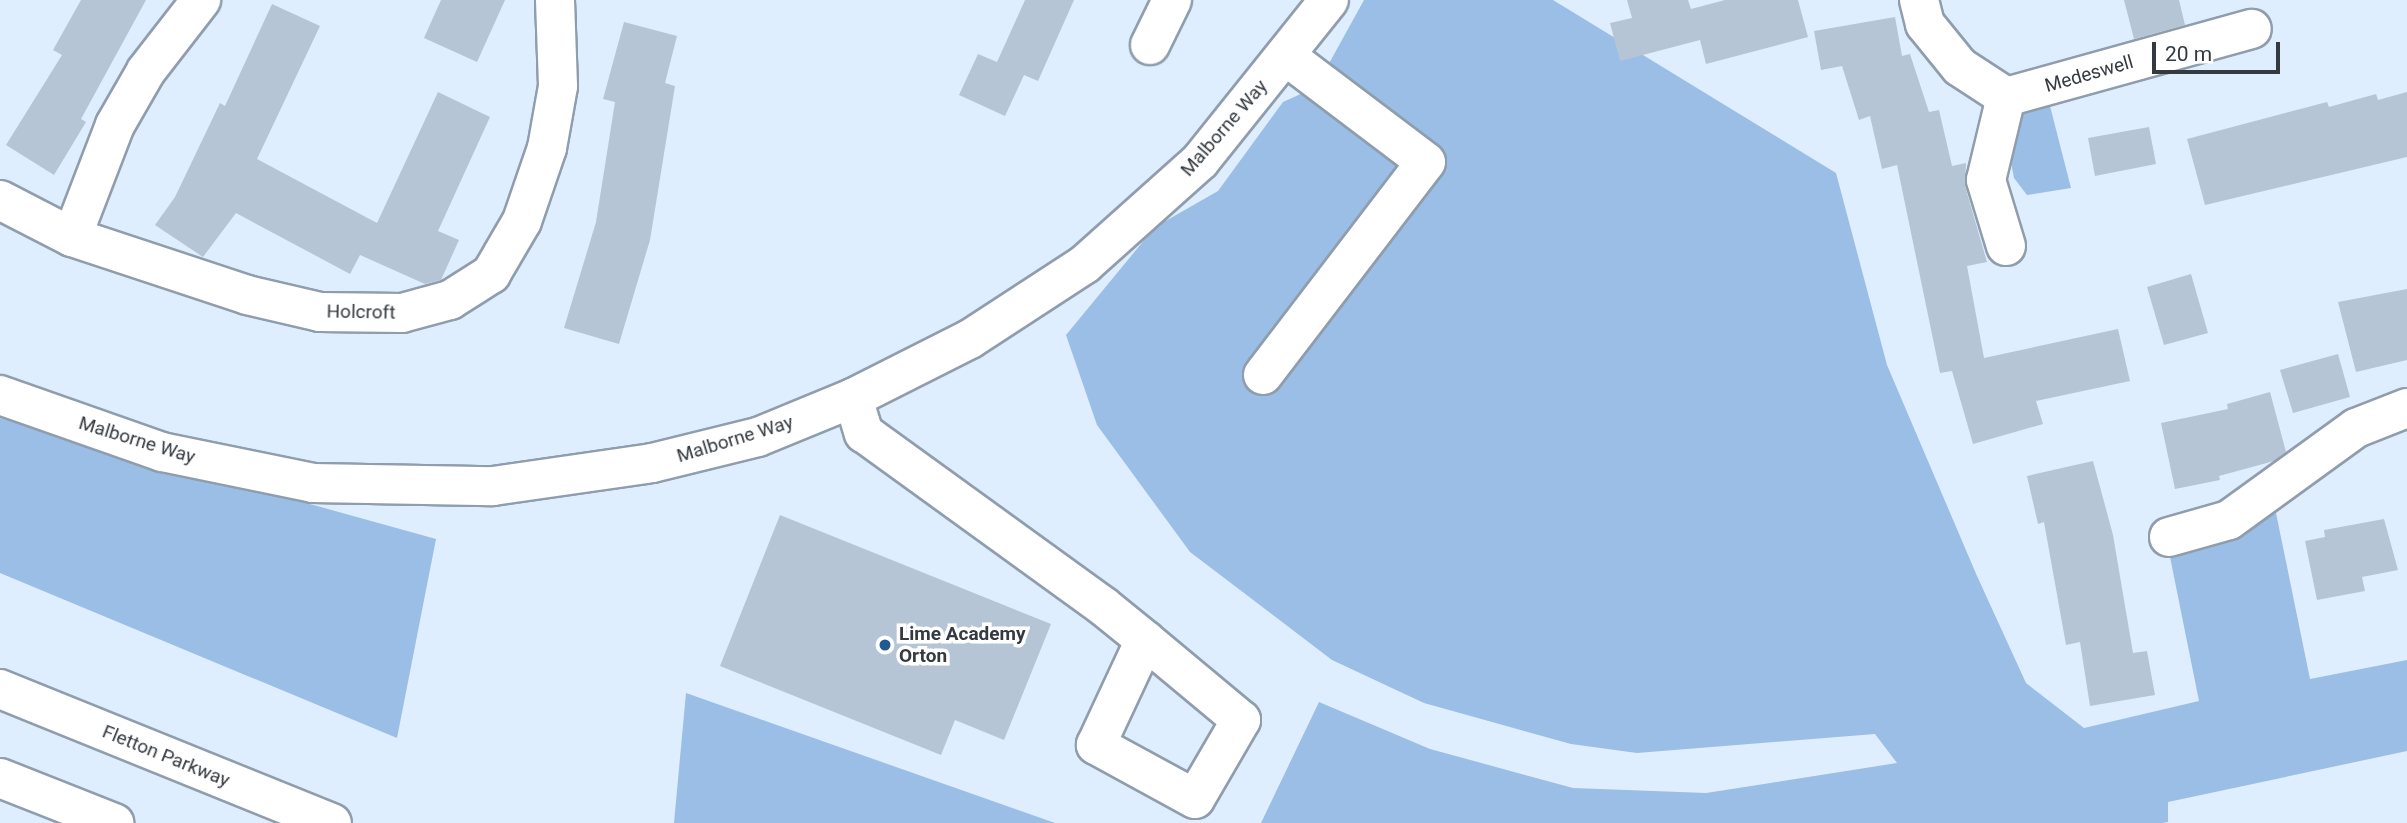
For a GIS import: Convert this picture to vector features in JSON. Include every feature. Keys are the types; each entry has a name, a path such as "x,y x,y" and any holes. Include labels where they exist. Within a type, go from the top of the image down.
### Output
{"main road":[{"path":"72,237 115,125 146,71 201,0"},
{"name":"Holcroft","path":"0,200 72,237 247,295 320,312 402,313 450,300 491,274 522,221 547,148 558,86 555,0"},
{"path":"1150,45 1172,0"},
{"name":"Malborne Way","path":"0,395 162,452 313,483 493,486 652,463 758,437 853,398 970,339 1085,264 1200,161 1329,0"},
{"path":"1919,0 1925,24 1960,67 2006,97 1986,180 2006,246"},
{"name":"Medeswell","path":"2006,97 2252,29"},
{"path":"1263,375 1426,162 1286,56"},
{"path":"853,398 864,433 1145,640"},
{"path":"2169,537 2230,520 2356,428 2407,408"},
{"name":"Fletton Parkway","path":"0,689 332,823"},
{"path":"0,778 114,823"}],"shaded area":[{"path":"1364,0 1553,0 1836,173 1887,365 1977,576 2026,683 2084,728 2199,701 2166,537 2226,528 2276,513 2310,679 2407,660 2407,751 2168,802 2168,822 2162,823 1261,823 1319,702 1430,749 1573,788 1706,793 1897,763 1875,734 1637,753 1571,744 1424,703 1332,660 1190,552 1097,425 1066,335 1155,227 1218,191 1283,102 1316,87"},
{"path":"2050,106 2071,188 2027,195 2014,178 2009,152 2020,112"},
{"path":"0,418 436,539 397,738 0,573"},
{"path":"686,693 1055,823 674,823"}],"building":[{"path":"81,0 146,0 81,119 86,122 54,175 6,145 62,55 53,50"},
{"path":"441,0 505,0 477,62 424,38"},
{"path":"1025,0 1074,0 1038,81 1024,75 1005,116 959,95 978,54 997,62"},
{"path":"1627,0 1688,0 1691,9 1725,0 1798,0 1808,37 1706,64 1700,40 1620,61 1610,23 1632,18"},
{"path":"2124,0 2179,0 2185,25 2134,39"},
{"path":"272,4 320,26 257,159 377,223 438,92 490,117 438,231 459,240 441,280 425,284 360,255 350,274 236,213 203,257 155,225 175,197 220,103 225,106"},
{"path":"1895,17 1902,56 1910,54 1929,112 1939,110 1952,166 1966,163 1965,186 1987,262 1967,266 1984,358 2118,329 2130,381 2036,401 2043,424 1973,444 1952,371 1940,373 1897,165 1882,169 1870,116 1859,120 1842,66 1821,70 1814,31"},
{"path":"624,22 677,36 665,83 675,86 650,240 619,344 564,328 596,222 615,102 603,99"},
{"path":"2407,92 2407,157 2205,205 2187,139 2327,102 2329,107 2376,94 2378,100"},
{"path":"2149,127 2156,164 2095,176 2088,138"},
{"path":"2191,274 2208,333 2164,345 2147,287"},
{"path":"2407,289 2407,360 2356,372 2338,302"},
{"path":"2338,354 2350,397 2293,413 2280,370"},
{"path":"2270,392 2286,452 2274,461 2219,476 2220,480 2175,489 2161,423 2228,409 2227,404"},
{"path":"2093,461 2113,535 2133,653 2147,651 2155,695 2090,706 2080,642 2066,645 2044,522 2038,524 2027,476"},
{"name":"Lime Academy Orton","path":"780,515 1051,624 1004,740 955,720 941,755 720,666"},
{"path":"2384,519 2398,570 2362,577 2365,591 2317,600 2305,541 2325,537 2324,530"}],"place":[{"name":"Lime Academy Orton","path":"885,645"}]}
